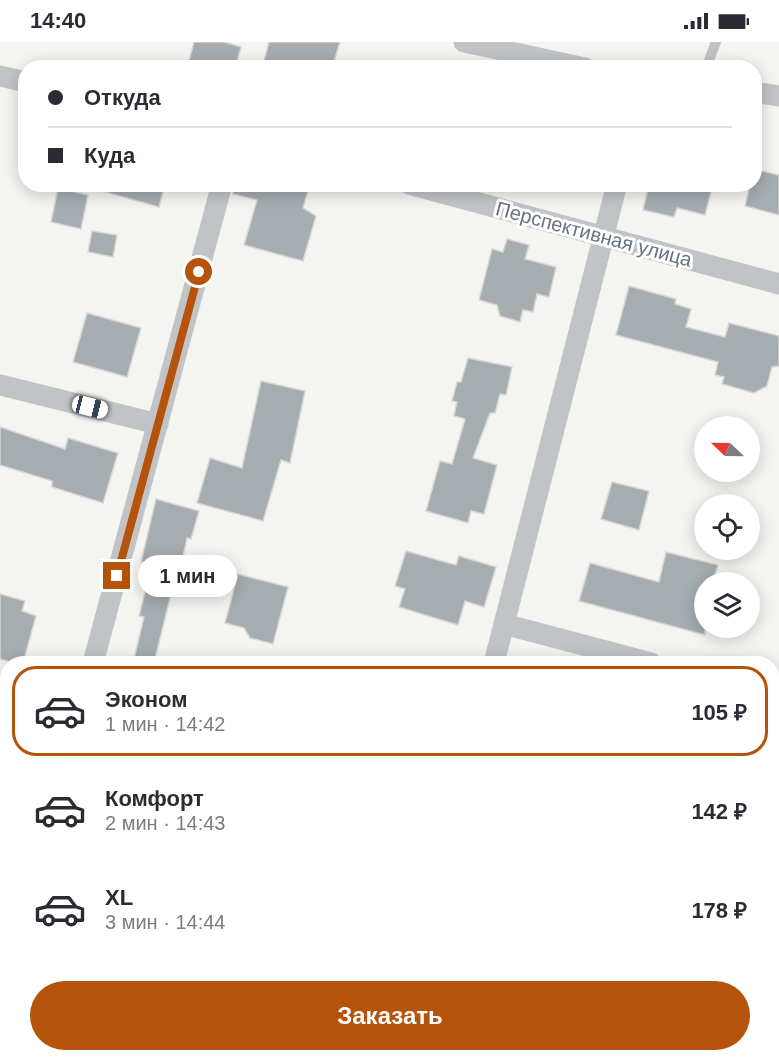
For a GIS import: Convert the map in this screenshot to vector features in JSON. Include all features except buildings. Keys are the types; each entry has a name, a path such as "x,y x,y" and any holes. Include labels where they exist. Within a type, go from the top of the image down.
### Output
{"street":[{"path":"464,42 548,60"},
{"path":"0,76 18,80"},
{"path":"762,93 779,96"},
{"path":"95,656 220,192"},
{"name":"Перспективная улица","path":"438,192 779,284"},
{"path":"496,656 615,192"},
{"path":"0,384 158,424"},
{"path":"504,624 625,656"}],"lane":[{"path":"709,60 716,42"}],"route":[{"path":"117,576 199,272"}]}
